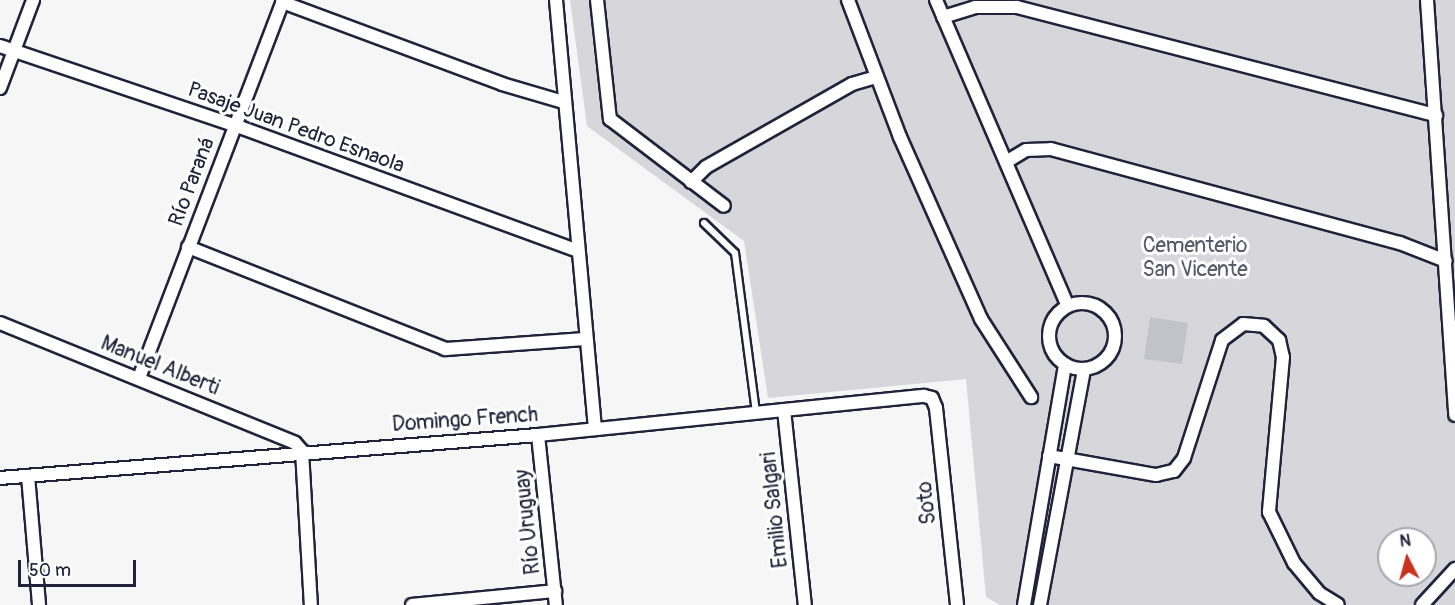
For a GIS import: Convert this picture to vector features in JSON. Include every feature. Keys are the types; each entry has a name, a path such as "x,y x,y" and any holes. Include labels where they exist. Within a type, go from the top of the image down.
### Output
{"street":[{"path":"0,88 33,0"},
{"path":"556,0 562,52 563,102 595,429"},
{"path":"597,0 610,119 724,206"},
{"path":"848,0 877,77 981,319 1031,397"},
{"path":"936,0 1068,306"},
{"path":"1427,0 1455,415"},
{"path":"283,1 502,84 563,102"},
{"name":"Río Paraná","path":"139,378 283,1"},
{"path":"943,17 975,7 1017,7 1436,115"},
{"name":"Pasaje Juan Pedro Esnaola","path":"0,46 234,125 578,251"},
{"path":"691,182 706,166 852,84 877,77"},
{"path":"1006,162 1026,150 1052,149 1400,243 1446,261"},
{"path":"188,248 445,349 586,339"},
{"path":"1024,605 1065,365 1048,339 1053,319 1068,306 1091,304 1109,317 1114,327 1112,350 1095,366 1084,369 1065,365"},
{"name":"Manuel Alberti","path":"0,323 295,443 302,451"},
{"path":"1049,456 1156,475 1174,471 1184,459 1222,340 1243,324 1264,326 1279,340 1283,357 1269,512 1294,563 1319,593 1338,605"},
{"path":"1040,605 1084,369"},
{"name":"Domingo French","path":"0,478 302,451 538,435 784,410 932,398"},
{"name":"Soto","path":"932,398 957,605"},
{"name":"Emilio Salgari","path":"784,410 805,605"},
{"name":"Río Uruguay","path":"538,435 556,605"},
{"path":"302,451 311,605"},
{"path":"28,476 39,605"},
{"path":"1422,605 1455,569"},
{"path":"412,605 555,591"}],"lane":[{"path":"704,223 735,253 756,413"}],"green space":[{"name":"Cementerio San Vicente","path":"570,0 1455,0 1455,605 1000,605 986,597 966,379 768,398 744,241 587,126"}],"building":[{"path":"1150,317 1188,323 1182,364 1144,359"}]}
